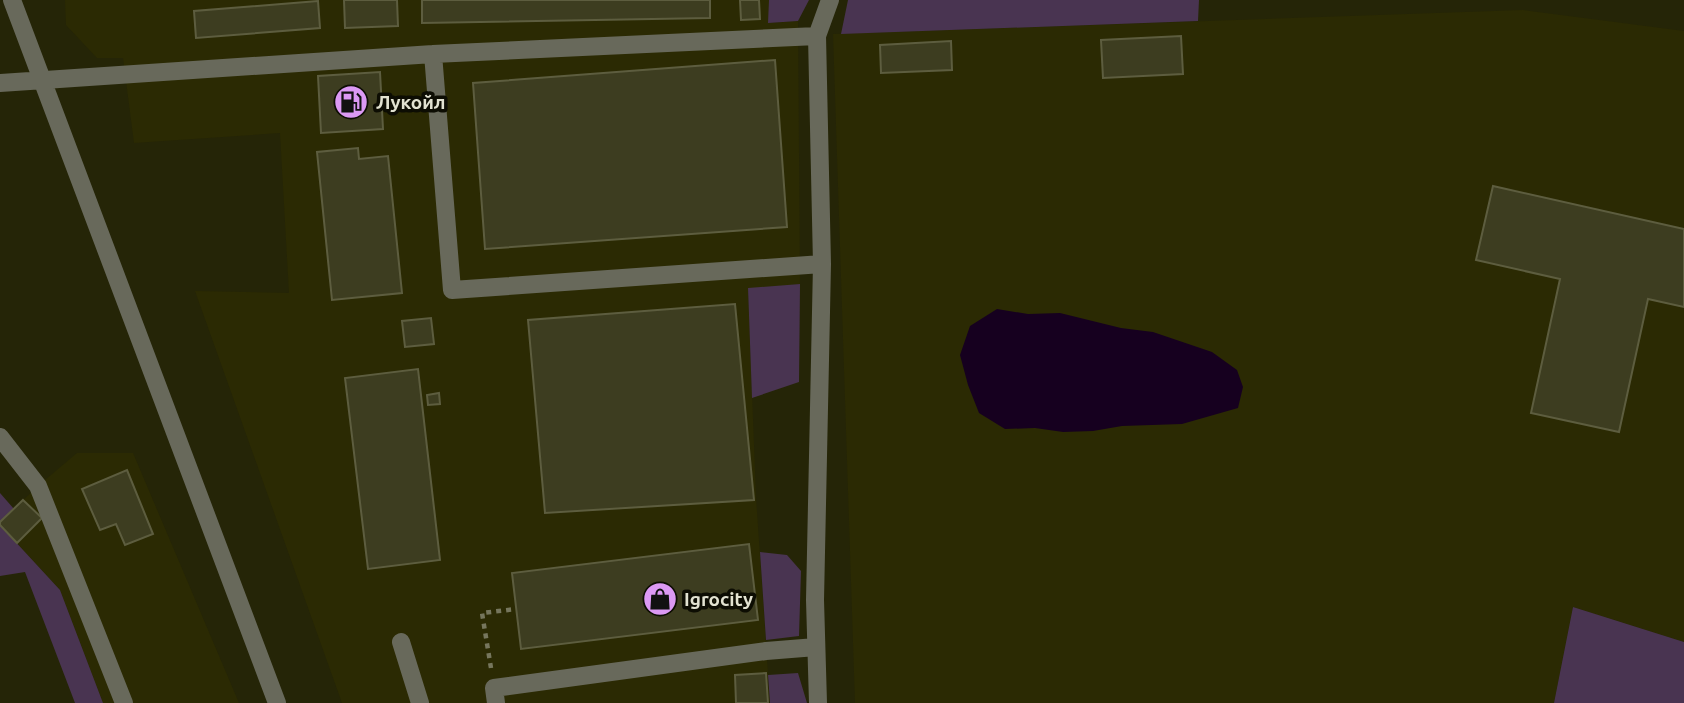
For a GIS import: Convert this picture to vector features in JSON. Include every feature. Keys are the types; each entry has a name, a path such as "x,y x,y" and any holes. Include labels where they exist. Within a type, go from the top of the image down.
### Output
{"street":[{"path":"12,0 277,703"},
{"path":"818,703 815,600 822,264 817,36 830,0"},
{"path":"0,83 433,54 817,36"},
{"path":"433,54 452,290 822,264"},
{"path":"0,437 38,486 124,703"},
{"path":"401,642 420,703"},
{"path":"495,695 766,650 816,646"}],"path":[{"path":"495,695 482,613 516,609"}],"shaded area":[{"path":"65,0 769,0 769,23 798,21 800,284 748,289 756,497 770,703 342,703 195,291 289,293 280,133 134,143 123,58 97,58 66,25"},
{"path":"769,0 809,0 798,21 768,23"},
{"path":"848,0 1199,0 1198,21 841,34"},
{"path":"1523,10 1684,31 1684,642 1573,607 1554,703 855,703 833,34"},
{"path":"800,284 799,382 752,398 748,288"},
{"path":"997,309 1028,314 1060,313 1121,328 1153,332 1212,352 1237,370 1243,387 1238,408 1182,424 1063,432 1035,428 1005,429 979,413 960,355 970,326"},
{"path":"77,453 133,453 239,703 103,703 60,590 0,525 38,486"},
{"path":"0,493 14,509 0,522"},
{"path":"0,525 60,590 103,703 75,703 25,572 0,576"},
{"path":"760,552 787,555 801,571 799,636 766,640"},
{"path":"1573,607 1684,642 1684,703 1554,703"},
{"path":"798,673 807,703 770,703 768,675"}],"building":[{"path":"344,0 397,0 398,26 345,28"},
{"path":"422,0 710,0 710,18 422,23"},
{"path":"740,0 759,0 760,19 741,20"},
{"path":"318,1 320,28 196,38 194,11"},
{"path":"1181,36 1183,74 1103,78 1101,40"},
{"path":"951,41 952,70 881,73 880,45"},
{"path":"775,60 787,227 485,249 473,83"},
{"name":"Лукойл","path":"380,72 383,129 321,133 318,76"},
{"path":"358,148 359,159 388,156 402,293 332,300 317,152"},
{"path":"1493,186 1684,229 1684,307 1648,299 1619,432 1531,413 1560,279 1476,260"},
{"path":"735,304 754,500 545,513 528,320"},
{"path":"431,318 434,344 405,347 402,321"},
{"path":"418,369 440,560 368,569 345,378"},
{"path":"439,393 440,404 428,405 427,395"},
{"path":"127,470 153,534 125,545 116,524 100,530 82,489"},
{"path":"23,500 42,518 17,543 0,522"},
{"path":"749,544 758,620 521,649 512,573"},
{"path":"766,673 768,703 736,703 735,675"}],"place":[{"name":"Лукойл","path":"351,102"},
{"name":"Igrocity","path":"660,599"}]}
